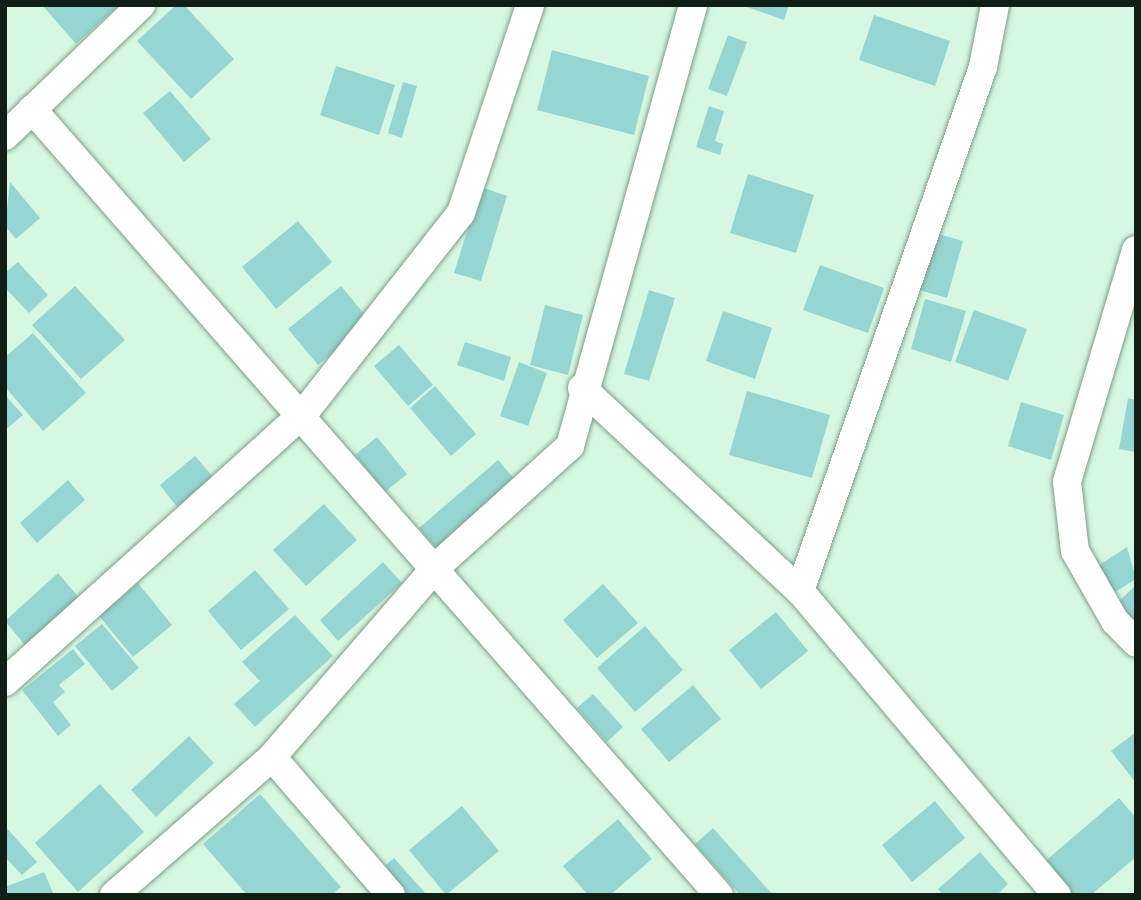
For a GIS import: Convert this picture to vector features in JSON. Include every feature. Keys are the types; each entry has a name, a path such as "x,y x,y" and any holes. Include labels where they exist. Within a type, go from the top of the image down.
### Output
{"street":[{"path":"5,136 141,5"},
{"path":"5,682 304,414 461,213 530,5"},
{"path":"114,895 272,757 435,568 570,446 582,388 693,5"},
{"path":"800,591 983,67 995,5"},
{"path":"32,109 304,414 719,895"},
{"path":"1136,250 1067,482 1075,551 1115,621 1136,643"},
{"path":"582,388 800,591 1057,895"},
{"path":"272,757 391,895"}],"building":[{"path":"42,5 114,5 116,8 76,44"},
{"path":"176,5 184,5 234,59 191,99 137,41"},
{"path":"741,5 789,5 784,20"},
{"path":"874,15 950,41 935,86 859,60"},
{"path":"728,35 747,42 727,96 708,89"},
{"path":"552,50 649,76 634,135 537,110"},
{"path":"336,66 395,85 379,135 320,115"},
{"path":"403,82 417,86 402,138 388,133"},
{"path":"170,91 211,139 184,162 143,113"},
{"path":"709,106 724,111 715,141 723,144 720,155 696,147"},
{"path":"748,174 814,195 796,253 730,233"},
{"path":"10,182 40,218 16,239 5,226"},
{"path":"481,187 507,196 481,281 454,273"},
{"path":"298,221 332,262 276,309 242,267"},
{"path":"935,233 963,241 947,298 919,290"},
{"path":"18,262 48,295 29,313 5,288 5,273"},
{"path":"820,265 884,288 868,333 803,310"},
{"path":"75,286 125,340 81,379 32,325"},
{"path":"341,286 370,321 318,365 288,329"},
{"path":"649,290 675,298 649,381 624,374"},
{"path":"925,299 966,311 951,362 911,349"},
{"path":"545,305 583,315 568,375 530,365"},
{"path":"974,310 1027,329 1008,381 955,362"},
{"path":"723,311 772,328 755,379 706,361"},
{"path":"33,333 86,393 43,431 5,387 5,357"},
{"path":"465,342 511,357 504,381 457,365"},
{"path":"399,345 433,385 408,406 374,366"},
{"path":"519,362 547,373 528,426 500,416"},
{"path":"435,386 476,434 451,456 410,408"},
{"path":"747,391 830,415 812,478 729,455"},
{"path":"5,395 23,415 5,430"},
{"path":"1128,398 1136,400 1136,452 1119,449"},
{"path":"1021,402 1064,415 1051,460 1008,446"},
{"path":"377,437 407,474 385,492 355,455"},
{"path":"195,456 213,477 177,507 160,485"},
{"path":"498,460 517,482 438,550 419,528"},
{"path":"68,480 85,500 37,543 20,523"},
{"path":"324,504 357,540 306,586 273,550"},
{"path":"1127,547 1136,579 1110,595 1093,569"},
{"path":"383,562 402,583 338,641 320,620"},
{"path":"255,570 289,609 241,650 208,611"},
{"path":"58,573 81,600 25,645 5,621"},
{"path":"138,583 172,625 133,657 99,616"},
{"path":"603,584 638,623 597,658 563,620"},
{"path":"1136,585 1136,624 1116,604"},
{"path":"776,612 808,651 761,689 729,650"},
{"path":"295,615 333,656 255,727 234,704 260,681 242,662"},
{"path":"102,624 139,668 112,691 75,646"},
{"path":"645,626 683,670 635,712 597,668"},
{"path":"73,649 85,664 59,685 65,692 53,702 71,725 58,736 22,690"},
{"path":"693,685 721,719 669,762 641,729"},
{"path":"593,694 623,727 607,742 577,708"},
{"path":"1136,732 1136,783 1111,751"},
{"path":"189,736 214,763 156,817 131,790"},
{"path":"100,784 144,832 78,892 35,843"},
{"path":"260,794 341,887 332,895 247,895 203,844"},
{"path":"1119,798 1136,818 1136,857 1091,895 1070,895 1043,863"},
{"path":"935,801 965,838 912,882 882,845"},
{"path":"462,806 499,851 446,895 409,850"},
{"path":"618,819 652,859 610,895 588,895 563,866"},
{"path":"5,826 37,862 22,875 5,857"},
{"path":"713,828 773,895 740,895 695,844"},
{"path":"980,852 1008,884 997,895 943,895 938,889"},
{"path":"394,858 427,895 397,895 378,872"},
{"path":"44,872 53,893 5,895 5,887"}]}
